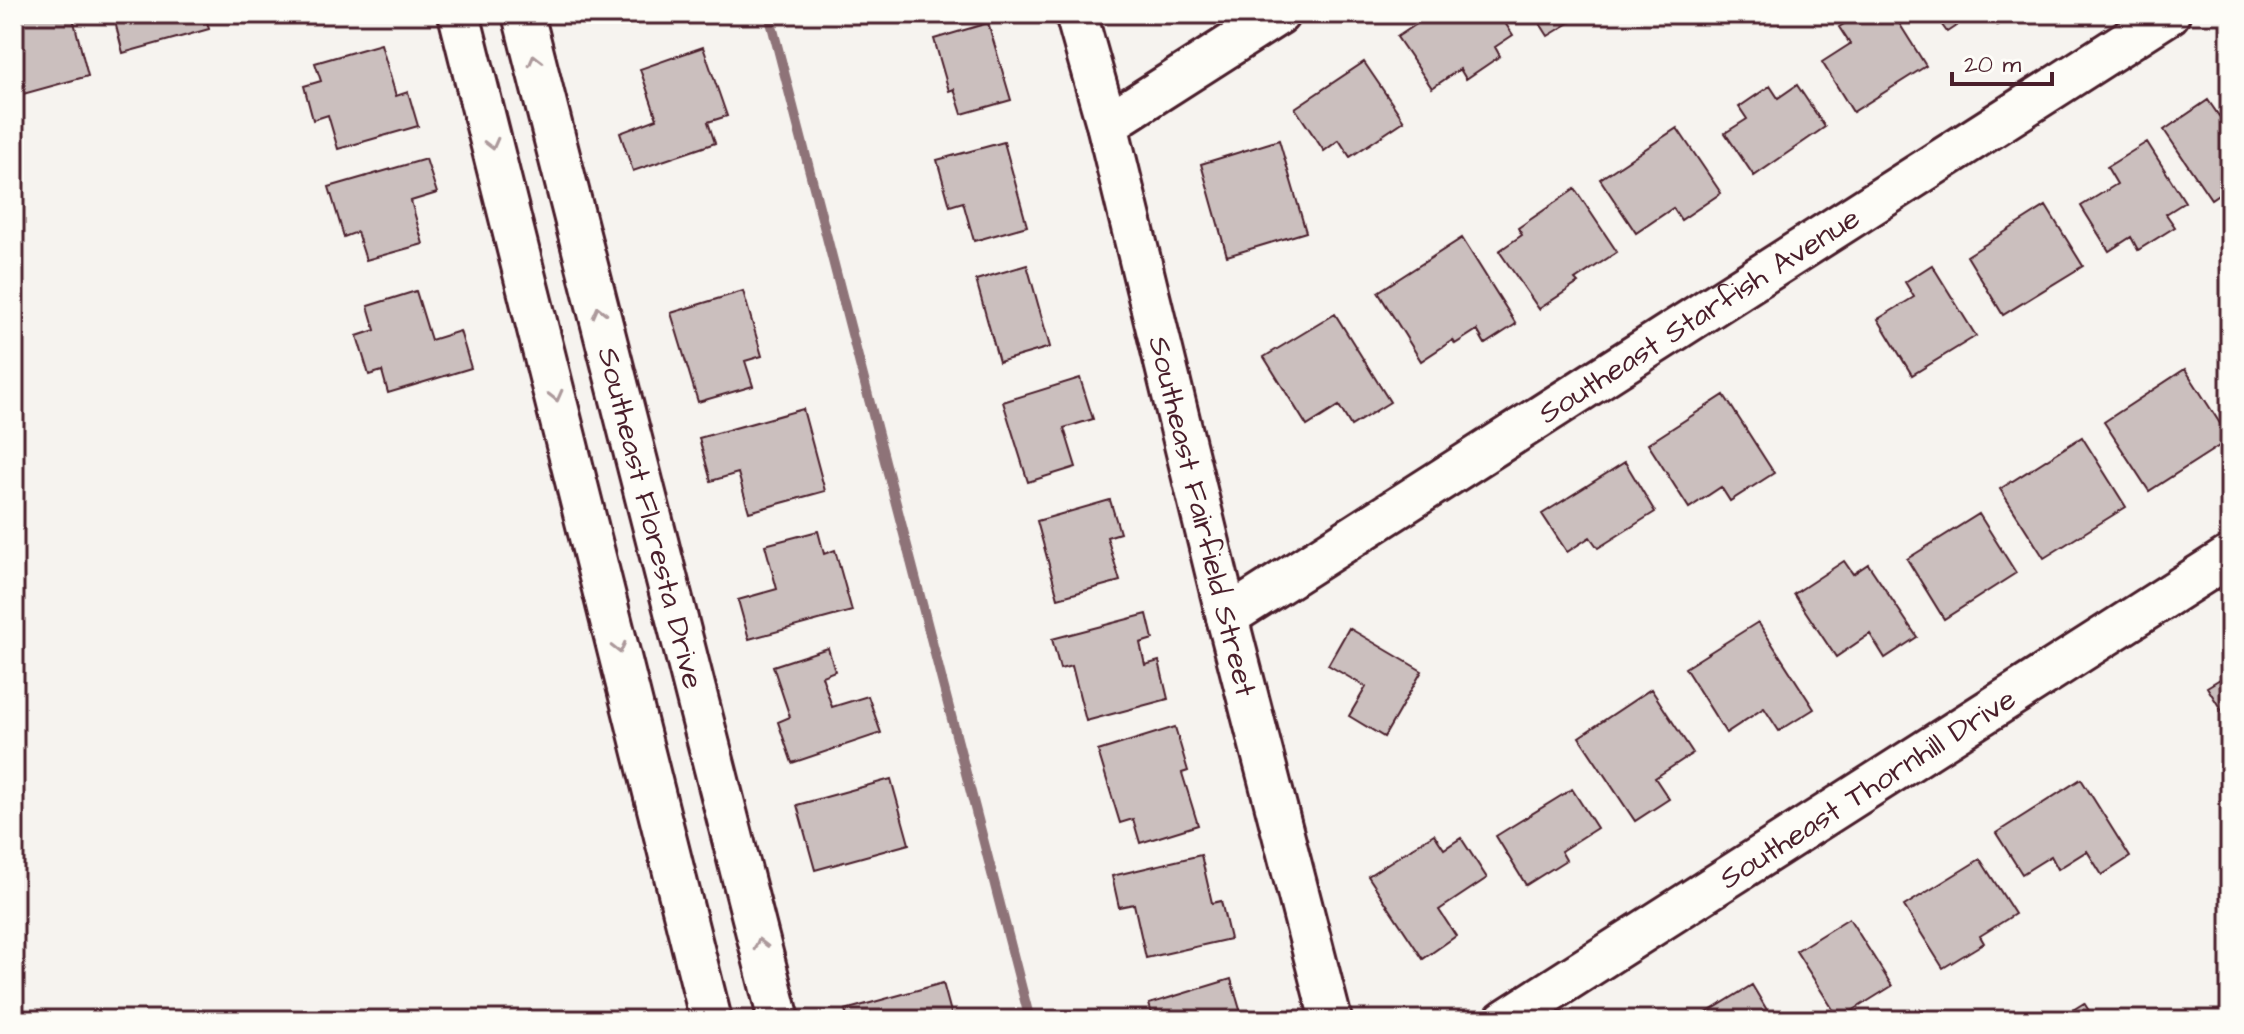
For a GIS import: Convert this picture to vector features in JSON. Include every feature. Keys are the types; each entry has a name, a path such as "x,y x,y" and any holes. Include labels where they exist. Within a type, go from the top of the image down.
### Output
{"street":[{"name":"Southeast Floresta Drive","path":"459,14 711,1020"},
{"name":"Southeast Floresta Drive","path":"523,14 779,1020"},
{"name":"Southeast Fairfield Street","path":"1076,14 1107,124 1227,617 1331,1020"},
{"path":"1107,124 1279,14"},
{"name":"Southeast Starfish Avenue","path":"1227,617 2169,14"},
{"name":"Southeast Thornhill Drive","path":"1505,1020 2230,556"}],"building":[{"path":"14,14 72,14 88,76 16,96"},
{"path":"113,14 205,14 209,29 123,53"},
{"path":"1432,14 1499,14 1513,35 1495,47 1500,56 1466,79 1460,69 1432,88 1397,37"},
{"path":"1534,14 1584,14 1548,36"},
{"path":"1861,14 1875,14 1881,23 1894,15 1926,66 1853,112 1822,62 1850,44 1839,27"},
{"path":"1934,14 1974,14 1947,32"},
{"path":"1990,14 2014,14 1997,25"},
{"path":"988,23 1011,100 962,114 954,89 949,91 934,39"},
{"path":"381,44 396,96 408,92 418,126 338,149 328,115 313,120 304,86 321,81 315,63"},
{"path":"703,47 727,116 708,122 715,143 633,171 620,133 657,119 640,69"},
{"path":"1364,62 1404,121 1350,157 1339,140 1324,151 1295,108"},
{"path":"1797,85 1825,127 1754,176 1725,133 1747,119 1739,107 1770,86 1778,98"},
{"path":"2208,100 2219,116 2230,108 2230,186 2211,199 2164,130"},
{"path":"1677,128 1721,193 1681,220 1673,208 1636,233 1600,179"},
{"path":"1279,140 1306,232 1227,256 1201,164"},
{"path":"1004,142 1027,226 974,241 963,202 950,206 937,160"},
{"path":"2147,142 2185,202 2166,214 2175,227 2138,250 2131,237 2109,251 2081,206 2117,184 2107,167"},
{"path":"426,159 437,193 411,201 423,244 366,260 357,232 344,237 329,187"},
{"path":"1575,189 1617,252 1539,309 1499,251 1522,235 1518,228"},
{"path":"2046,206 2083,266 2003,315 1967,256"},
{"path":"1462,238 1516,324 1485,344 1477,330 1455,344 1453,340 1421,361 1378,292"},
{"path":"1027,265 1050,347 999,362 976,280"},
{"path":"1932,265 1976,336 1912,375 1878,319 1914,297 1905,282"},
{"path":"416,291 431,340 460,331 471,368 388,393 382,371 369,375 357,336 375,330 368,306"},
{"path":"743,291 762,356 745,361 753,386 698,402 671,313"},
{"path":"1335,314 1390,402 1351,426 1339,406 1307,426 1264,357"},
{"path":"2185,369 2230,439 2149,491 2104,422"},
{"path":"1080,378 1093,419 1064,428 1076,467 1028,482 1003,402"},
{"path":"1724,395 1774,473 1730,501 1721,487 1689,508 1648,444"},
{"path":"803,409 825,491 749,512 738,473 711,481 699,438"},
{"path":"2082,437 2126,507 2044,558 2000,489"},
{"path":"1625,462 1655,512 1598,548 1590,537 1567,552 1542,514"},
{"path":"1110,500 1120,533 1107,537 1120,581 1058,598 1037,521"},
{"path":"1979,514 2016,573 1944,619 1907,559"},
{"path":"818,531 824,554 835,550 852,611 749,639 738,600 777,589 765,545"},
{"path":"1844,561 1853,574 1868,564 1917,637 1885,658 1870,634 1836,657 1794,594"},
{"path":"1147,614 1153,639 1140,643 1145,665 1159,661 1168,699 1086,721 1072,666 1060,669 1052,639"},
{"path":"1758,622 1814,709 1779,731 1764,708 1726,733 1685,668"},
{"path":"1349,628 1422,671 1384,737 1349,716 1366,687 1328,665"},
{"path":"828,648 835,671 822,676 832,707 868,696 881,733 792,763 778,722 790,717 773,666"},
{"path":"2230,673 2230,724 2207,687"},
{"path":"1651,689 1693,753 1655,778 1669,799 1635,821 1579,737"},
{"path":"1175,727 1188,771 1182,773 1198,825 1140,843 1133,819 1120,823 1098,751"},
{"path":"891,779 909,844 815,870 797,805"},
{"path":"2081,779 2130,857 2102,875 2087,851 2058,869 2051,856 2022,874 1996,833"},
{"path":"1572,789 1597,828 1561,851 1566,860 1526,885 1496,836"},
{"path":"1434,834 1444,849 1461,838 1487,878 1439,910 1456,936 1423,959 1368,876"},
{"path":"1201,855 1212,903 1221,901 1230,939 1146,958 1134,904 1119,907 1112,876"},
{"path":"1980,859 2015,914 1980,936 1984,943 1943,968 1904,906"},
{"path":"1849,918 1892,986 1839,1019 1796,951"},
{"path":"1231,979 1243,1020 1154,1020 1149,1004"},
{"path":"943,983 953,1020 848,1020 845,1010"},
{"path":"1752,985 1773,1020 1695,1020"},
{"path":"2084,1003 2095,1020 2057,1020"}],"waterway":[{"path":"769,14 1030,1020"}]}
